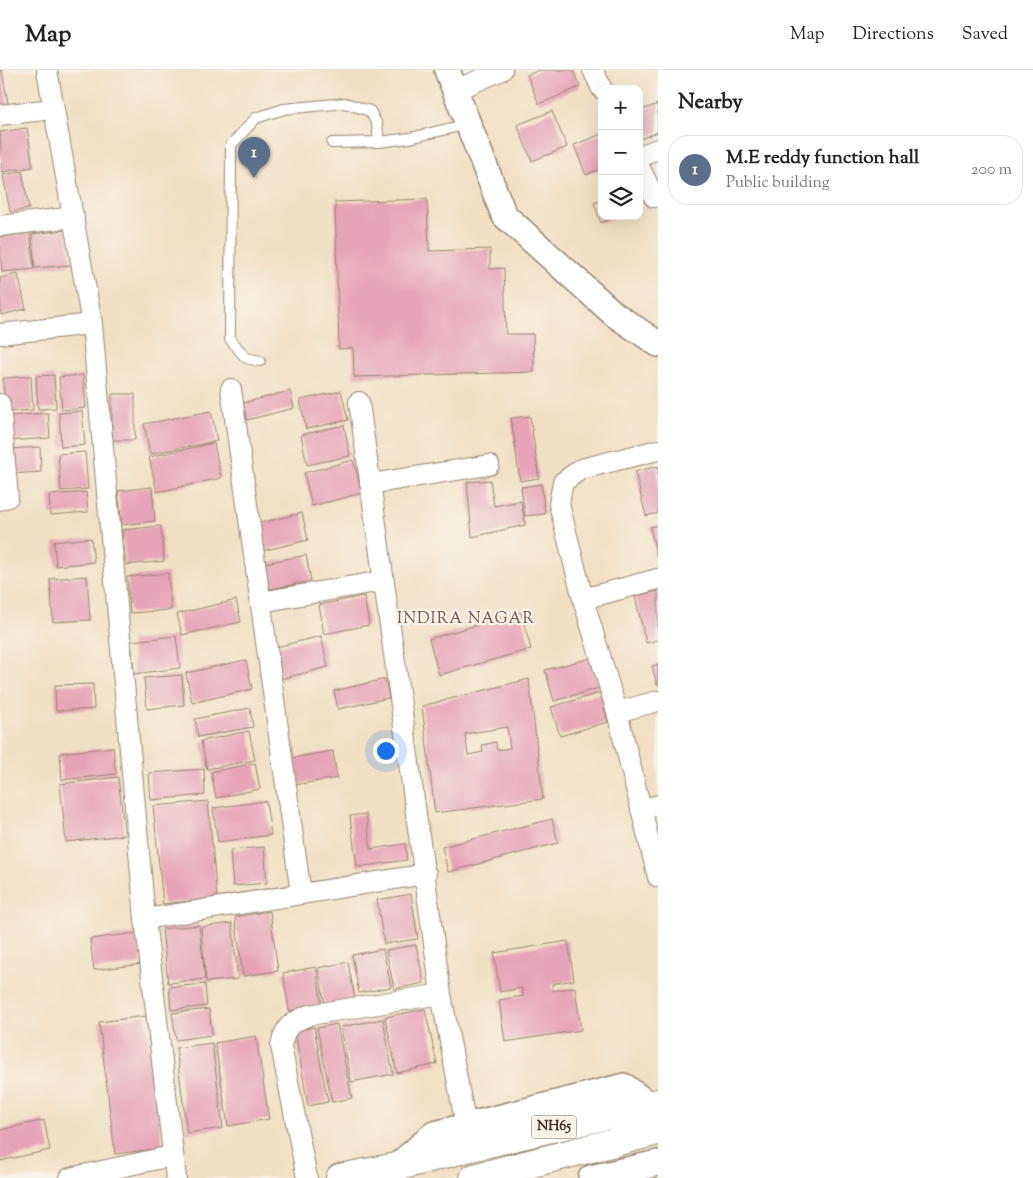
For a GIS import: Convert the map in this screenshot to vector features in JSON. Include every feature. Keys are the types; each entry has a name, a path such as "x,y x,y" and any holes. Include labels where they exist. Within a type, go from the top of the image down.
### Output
{"highway":[{"name":"NH65","path":"340,1178 396,1167 471,1147 654,1104"},
{"name":"NH65","path":"481,1177 658,1132"},
{"path":"557,1178 579,1153"}],"street":[{"path":"47,70 92,324 145,919 171,1156 176,1178"},
{"path":"502,70 452,80 504,215 614,314 658,344"},
{"path":"593,70 600,85"},
{"path":"0,115 53,108"},
{"path":"643,155 658,149"},
{"path":"643,174 654,197"},
{"path":"0,226 74,217"},
{"path":"0,334 92,324"},
{"path":"231,389 302,894"},
{"path":"359,402 382,581 426,874 441,994 466,1126"},
{"path":"0,404 8,497 0,500"},
{"path":"658,450 581,469 563,482 559,504 583,599 617,712 650,808 658,878"},
{"path":"370,484 489,466"},
{"path":"583,599 658,579"},
{"path":"261,602 382,581"},
{"path":"617,712 658,701"},
{"path":"145,919 426,874"},
{"path":"307,1178 282,1046 285,1030 296,1020 309,1015 441,994"},
{"path":"396,1167 434,1134 624,1086 654,1104"},
{"path":"70,1178 171,1156"},
{"path":"591,1178 658,1163"}],"lane":[{"path":"260,361 246,358 230,339 232,146 256,118 284,108 345,103 370,111 377,124 379,142"},
{"path":"332,143 379,142 410,138 469,124"}],"building":[{"path":"0,70 2,70 9,109 0,111"},
{"path":"540,70 573,70 580,87 539,104 527,75"},
{"path":"658,104 658,132 643,138 643,130 643,110"},
{"path":"552,111 567,147 532,161 517,125"},
{"path":"27,128 33,167 2,172 0,132"},
{"path":"598,136 598,170 586,175 574,145"},
{"path":"22,171 29,209 10,212 3,175"},
{"path":"427,199 429,251 490,249 490,269 504,268 506,334 533,334 534,372 354,377 353,348 339,349 335,202"},
{"path":"598,202 598,214 594,203"},
{"path":"67,230 71,265 35,268 32,234"},
{"path":"30,233 34,269 2,272 0,237"},
{"path":"18,274 26,309 1,315 0,278"},
{"path":"54,375 56,408 38,409 36,376"},
{"path":"83,375 86,408 62,410 59,377"},
{"path":"31,376 33,410 5,412 3,378"},
{"path":"290,391 294,408 247,420 243,403"},
{"path":"341,391 348,420 306,429 300,400"},
{"path":"112,394 135,394 135,440 112,440"},
{"path":"82,411 85,445 61,447 59,413"},
{"path":"211,411 217,441 150,454 144,424"},
{"path":"48,413 50,438 7,441 6,416"},
{"path":"530,416 539,478 520,481 511,418"},
{"path":"344,425 350,456 307,465 301,435"},
{"path":"214,443 221,478 157,492 149,457"},
{"path":"40,447 41,472 11,474 9,449"},
{"path":"85,452 88,489 61,491 58,454"},
{"path":"353,460 362,493 312,506 304,473"},
{"path":"658,466 658,513 646,516 635,472"},
{"path":"490,480 494,506 521,501 525,525 472,537 467,482"},
{"path":"541,484 545,514 525,516 521,487"},
{"path":"152,487 155,521 122,525 118,491"},
{"path":"86,492 88,512 50,515 49,495"},
{"path":"302,513 308,540 262,551 255,524"},
{"path":"658,525 658,558 657,558 650,527"},
{"path":"161,526 164,561 126,565 122,530"},
{"path":"91,538 94,562 56,566 54,542"},
{"path":"306,555 311,581 265,590 260,564"},
{"path":"168,573 171,610 130,613 127,577"},
{"path":"87,576 90,620 53,622 50,579"},
{"path":"658,591 658,640 646,643 635,596"},
{"path":"364,596 369,625 324,634 319,605"},
{"path":"236,600 241,622 182,635 177,614"},
{"path":"521,612 531,649 439,675 429,639"},
{"path":"176,636 180,668 134,674 131,641"},
{"path":"321,636 328,667 280,679 272,648"},
{"path":"591,658 599,688 554,701 545,670"},
{"path":"246,660 252,689 192,703 186,673"},
{"path":"658,664 658,685 657,685 652,666"},
{"path":"182,675 184,705 147,709 144,678"},
{"path":"385,679 389,698 338,709 334,691"},
{"path":"529,679 543,799 435,813 422,706","holes":["507,727 510,748 497,750 496,742 482,745 483,752 468,755 465,734"]},
{"path":"93,684 94,709 56,711 55,685"},
{"path":"600,693 608,722 560,736 551,707"},
{"path":"250,708 253,727 198,737 195,719"},
{"path":"249,731 255,760 207,769 201,741"},
{"path":"113,747 116,774 62,780 60,753"},
{"path":"333,751 337,778 295,785 291,758"},
{"path":"255,763 260,789 216,798 211,772"},
{"path":"204,769 205,795 151,800 149,773"},
{"path":"118,777 125,835 66,842 60,784"},
{"path":"208,801 217,898 163,904 153,806"},
{"path":"266,801 271,835 218,842 213,808"},
{"path":"366,814 371,849 405,844 407,860 357,867 350,816"},
{"path":"552,819 558,843 448,872 442,847"},
{"path":"264,847 267,883 233,886 230,850"},
{"path":"411,894 418,939 384,944 377,900"},
{"path":"270,911 278,971 243,976 235,917"},
{"path":"232,923 238,979 206,982 201,927"},
{"path":"199,925 205,979 168,983 162,929"},
{"path":"137,933 142,964 94,970 90,939"},
{"path":"568,941 574,980 552,984 553,991 575,987 581,1030 505,1042 499,1000 523,996 522,988 500,992 494,953"},
{"path":"416,945 424,983 394,989 386,950"},
{"path":"383,949 391,987 359,993 352,955"},
{"path":"348,962 355,1000 325,1005 318,968"},
{"path":"316,967 322,1006 289,1011 283,973"},
{"path":"205,984 207,1006 171,1010 169,987"},
{"path":"209,1009 212,1035 176,1040 172,1013"},
{"path":"425,1009 437,1064 397,1073 385,1017"},
{"path":"146,1016 163,1148 115,1154 99,1022"},
{"path":"383,1019 393,1074 351,1082 341,1027"},
{"path":"337,1024 352,1098 332,1102 317,1028"},
{"path":"314,1027 328,1102 308,1106 295,1031"},
{"path":"256,1036 269,1119 228,1126 215,1043"},
{"path":"212,1043 223,1128 187,1133 176,1048"},
{"path":"44,1120 50,1150 0,1161 0,1130"}],"place":[{"name":"M.E reddy function hall","path":"254,178"}],"district":[{"name":"INDIRA NAGAR","path":"466,619"}]}
